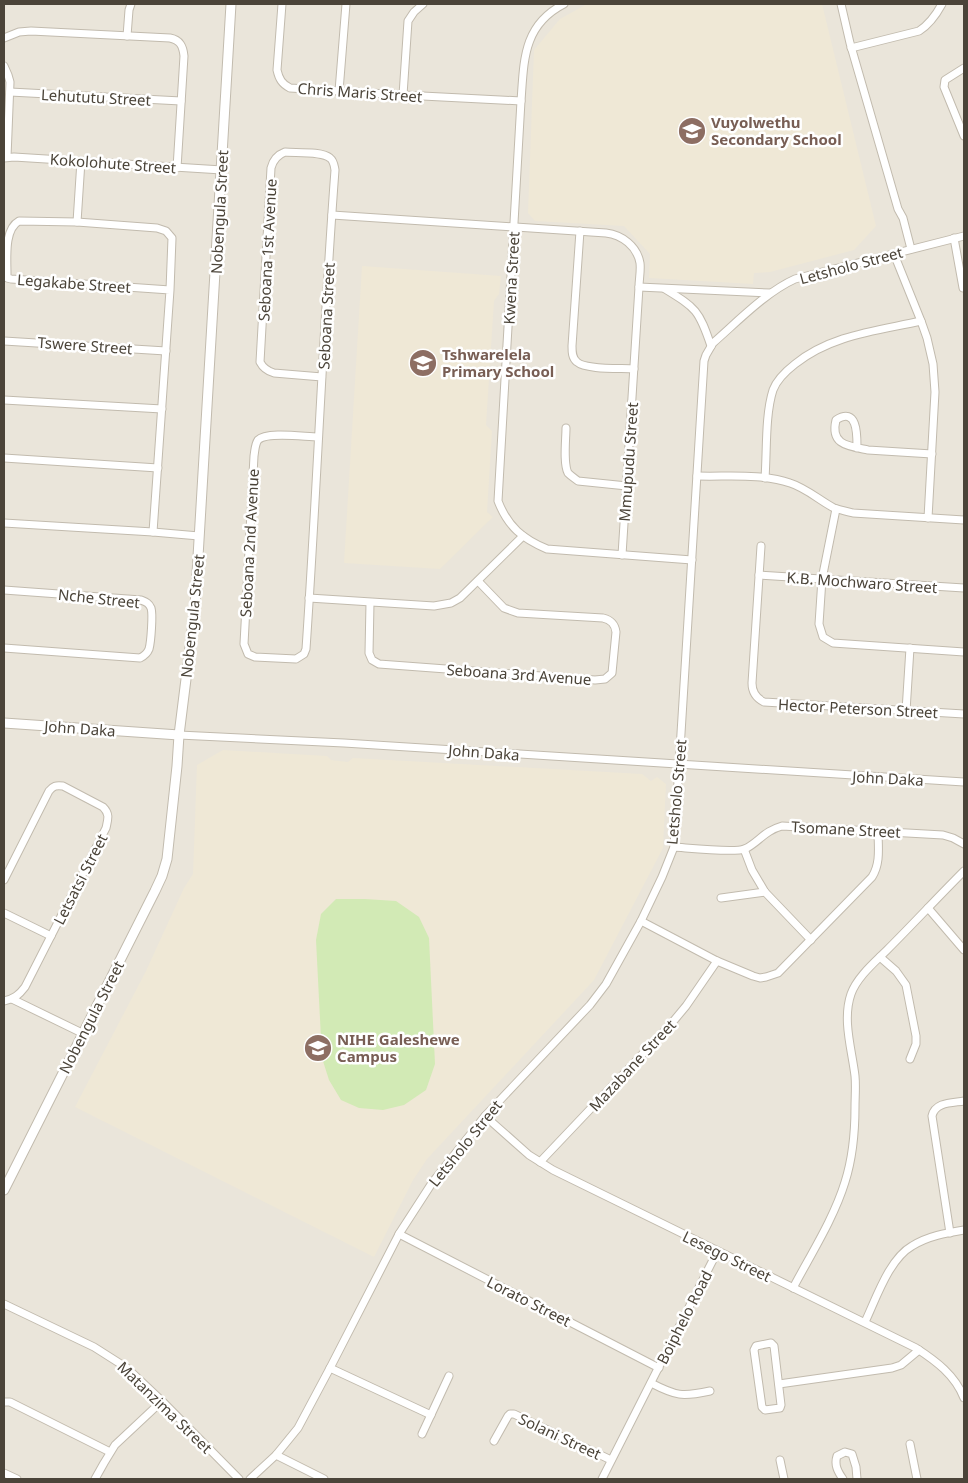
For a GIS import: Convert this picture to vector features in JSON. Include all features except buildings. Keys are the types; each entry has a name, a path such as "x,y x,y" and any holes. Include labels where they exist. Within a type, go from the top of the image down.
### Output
{"street":[{"path":"127,36 131,4"},
{"name":"Nobengula Street","path":"4,1190 162,876 167,858 179,735 195,607 231,4"},
{"name":"Chris Maris Street","path":"282,4 278,70 282,83 290,88 521,101"},
{"path":"339,91 346,4"},
{"path":"403,95 408,21 423,4"},
{"name":"Kwena Street","path":"564,4 542,20 529,40 526,51 521,101 498,502 504,516 523,536 547,549 692,560"},
{"path":"841,4 851,48 911,249"},
{"path":"851,48 919,31 934,18 942,4"},
{"path":"4,38 19,32 31,31 176,39 181,43 184,56 177,168"},
{"path":"4,66 10,82 5,157"},
{"path":"964,68 945,80 943,84 964,136"},
{"name":"Lehututu Street","path":"10,92 181,101"},
{"name":"Seboana 1st Avenue","path":"322,377 274,373 267,371 260,362 271,168 273,162 280,154 285,152 322,154 333,161 335,170 332,216"},
{"name":"Kokolohute Street","path":"5,157 222,170"},
{"path":"77,222 81,161"},
{"path":"332,216 514,227"},
{"name":"Seboana Street","path":"300,658 306,648 332,216"},
{"name":"Legakabe Street","path":"153,532 158,468 166,351 170,290 173,242 170,235 166,231 157,228 77,222 28,220 19,221 11,228 7,278 170,290"},
{"name":"Mmupudu Street","path":"514,227 613,234 625,239 639,260 639,287 622,555"},
{"path":"580,231 572,346 573,357 581,364 590,366 634,369"},
{"name":"Letsholo Street","path":"250,1479 276,1455 298,1428 400,1234 432,1183 485,1116 590,1004 606,984 641,921 662,877 674,847 704,361 711,346 770,293 795,279 964,236"},
{"path":"954,238 963,288"},
{"path":"894,254 929,347 934,380 935,392 928,518"},
{"path":"639,287 770,293"},
{"path":"664,288 688,302 698,314 704,323 711,346"},
{"path":"765,478 771,398 778,380 789,368 806,355 843,338 920,321"},
{"name":"Tswere Street","path":"4,341 166,351"},
{"path":"4,400 162,409"},
{"path":"858,448 857,431 854,421 850,417 844,416 836,420 834,432 838,441 843,444 858,448 868,450 932,454"},
{"path":"566,428 566,466 572,477 578,480 627,486"},
{"name":"Seboana 2nd Avenue","path":"300,658 254,657 248,654 244,644 254,456 256,444 266,436 318,437"},
{"path":"4,458 158,468"},
{"path":"696,476 765,478 792,483 836,509 852,513 964,520"},
{"path":"836,509 822,579 819,624 823,637 833,643 964,652"},
{"path":"4,523 199,536"},
{"path":"309,598 434,606 451,604 478,581 523,536"},
{"name":"Hector Peterson Street","path":"761,546 752,683 752,689 759,700 764,702 964,714"},
{"name":"K.B. Mochwaro Street","path":"759,576 964,588"},
{"name":"Seboana 3rd Avenue","path":"370,603 369,653 372,660 379,664 595,680 605,679 612,673 616,632 611,621 603,618 510,611 504,608 478,581"},
{"name":"Nche Street","path":"4,590 141,600 150,606 152,612 150,644 148,651 140,658 4,648"},
{"path":"906,711 910,648"},
{"name":"John Daka","path":"4,723 964,782"},
{"name":"Letsatsi Street","path":"4,880 48,791 52,787 56,785 63,786 103,807 107,811 109,816 106,828 52,936 25,987 19,994 8,1000"},
{"name":"Tsomane Street","path":"744,849 767,832 782,826 943,835 964,844"},
{"path":"641,921 717,961 753,976 760,978 778,973 872,877 878,860 878,831"},
{"path":"674,847 744,849 752,870 765,892 811,940"},
{"path":"793,1288 830,1218 846,1181 850,1163 855,1109 855,1077 849,1039 848,1007 852,992 859,980 880,957 964,871"},
{"path":"721,898 765,892"},
{"path":"928,908 964,950"},
{"name":"Letsatsi Street","path":"4,914 52,936"},
{"path":"880,957 896,971 906,985 916,1036 916,1044 910,1059"},
{"name":"Mazabane Street","path":"540,1162 671,1024 717,961"},
{"name":"Letsatsi Street","path":"8,1000 82,1033"},
{"path":"950,1233 932,1116 936,1108 940,1106 964,1101"},
{"name":"Lesego Street","path":"485,1116 540,1162 553,1170 919,1350 936,1361 952,1377 961,1389 964,1398"},
{"path":"865,1322 889,1272 901,1254 920,1241 964,1230"},
{"name":"Lorato Street","path":"400,1234 659,1368"},
{"name":"Boiphelo Road","path":"602,1479 717,1252"},
{"name":"Matanzima Street","path":"4,1304 113,1358 127,1368 239,1479"},
{"path":"773,1344 779,1384 781,1407 763,1409 754,1350 756,1346 773,1344"},
{"path":"779,1384 892,1368 904,1363 919,1350"},
{"path":"330,1368 430,1415"},
{"path":"422,1434 449,1376"},
{"path":"651,1383 680,1396 710,1391"},
{"path":"95,1479 110,1452 162,1401"},
{"path":"4,1402 10,1402 110,1452"},
{"name":"Solani Street","path":"494,1440 508,1416 514,1414 611,1460"},
{"path":"910,1444 917,1479"},
{"path":"843,1479 836,1467 835,1460 837,1456 845,1452 852,1454 855,1459 857,1479"},
{"path":"276,1455 324,1479"},
{"path":"780,1460 784,1479"},
{"path":"4,1473 17,1479"}],"shaded area":[{"path":"4,4 964,4 964,1479 4,1479"},
{"name":"Vuyolwethu Secondary School","path":"587,4 822,4 876,226 854,250 770,272 754,273 753,284 649,278 650,254 624,226 535,221 528,213 534,50 560,19"},
{"name":"Tshwarelela Primary School","path":"362,266 501,276 499,294 494,301 486,425 492,431 487,512 493,517 440,569 344,563"},
{"name":"NIHE Galeshewe Campus","path":"223,750 327,756 331,760 348,762 353,758 642,774 651,781 657,777 666,784 663,848 594,980 427,1159 413,1180 374,1257 75,1107 146,971 184,888 193,874 197,765"}],"green space":[{"path":"336,899 396,901 419,917 429,938 435,1064 426,1090 404,1105 383,1110 359,1108 341,1100 329,1080 322,1058 316,940 321,914"}],"place":[{"name":"Vuyolwethu Secondary School","path":"692,131"},
{"name":"Tshwarelela Primary School","path":"423,363"},
{"name":"NIHE Galeshewe Campus","path":"318,1048"}]}
